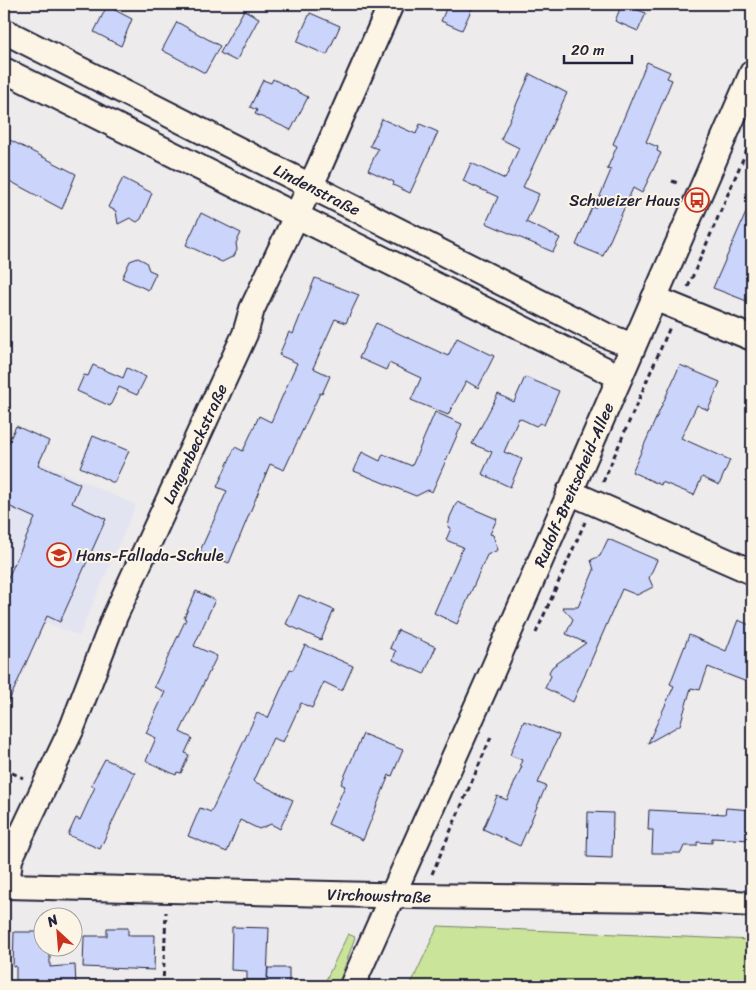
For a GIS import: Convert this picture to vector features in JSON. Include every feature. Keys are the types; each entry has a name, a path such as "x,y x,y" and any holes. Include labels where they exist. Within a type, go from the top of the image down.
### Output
{"street":[{"name":"Langenbeckstraße","path":"7,886 10,859 72,728 115,616 245,334 252,309 310,187 391,4"},
{"name":"Lindenstraße","path":"4,31 310,187 605,334 633,346"},
{"name":"Lindenstraße","path":"4,70 620,377"},
{"name":"Rudolf-Breitscheid-Allee","path":"352,986 752,73"},
{"path":"654,298 752,338"},
{"path":"569,492 752,572"},
{"name":"Virchowstraße","path":"7,886 391,896 664,898 752,904"}],"path":[{"path":"164,986 166,890"}],"shaded area":[{"name":"Hans-Fallada-Schule","path":"4,446 136,505 79,636 4,605"}],"green space":[{"path":"438,926 752,940 752,986 410,986"},
{"path":"348,934 355,937 338,986 323,986"}],"building":[{"path":"448,4 474,4 462,30 441,21"},
{"path":"622,4 646,13 638,31 615,21"},
{"path":"107,6 132,19 121,46 94,32"},
{"path":"244,10 259,18 236,61 220,53"},
{"path":"310,13 340,26 327,55 297,42"},
{"path":"177,22 220,46 205,73 162,50"},
{"path":"647,62 670,72 667,78 672,80 646,142 658,147 657,151 661,153 642,193 633,188 603,256 576,245 592,207 595,208 611,170 607,169 617,146 613,144"},
{"path":"530,74 567,93 523,187 539,194 526,222 560,238 553,252 486,223 498,197 463,181 471,163 505,179 519,148 501,139"},
{"path":"273,79 308,97 291,130 255,114 257,110 250,107 263,80 271,83"},
{"path":"382,119 416,134 420,124 438,132 410,193 393,185 394,182 368,170 378,149 370,146"},
{"path":"4,137 76,174 62,209 4,178"},
{"path":"123,178 152,193 141,219 137,222 130,218 118,224 116,211 108,207"},
{"path":"752,199 752,303 713,288"},
{"path":"201,213 241,233 236,243 237,250 234,256 222,262 186,245"},
{"path":"138,258 146,262 149,270 156,273 148,290 122,278 130,261"},
{"path":"315,278 359,295 346,323 335,319 313,368 330,376 322,394 320,393 284,470 270,464 229,563 200,551 227,491 217,487 235,447 243,451 259,416 271,422 297,363 279,355 289,332 293,334"},
{"path":"376,323 448,356 457,338 494,356 478,388 466,381 448,415 411,400 421,378 389,363 386,370 359,358"},
{"path":"93,365 123,378 127,368 146,377 137,395 119,387 110,406 77,391 84,375 88,376"},
{"path":"680,365 720,382 708,410 697,405 681,438 730,460 719,485 702,477 694,495 662,482 661,485 632,472"},
{"path":"525,377 559,391 544,425 540,423 536,426 519,418 504,452 522,459 510,487 482,474 492,452 472,444 498,394 514,402"},
{"path":"435,412 462,424 432,492 428,490 416,496 354,471 362,452 380,461 383,454 412,466"},
{"name":"Hans-Fallada-Schule","path":"16,426 49,441 38,465 80,484 72,503 106,519 60,622 47,616 4,712 4,587 35,518 4,504 4,452"},
{"path":"93,436 129,451 114,483 80,467"},
{"path":"457,502 497,519 490,534 493,535 498,550 487,555 457,624 434,613 463,547 446,540 451,528 448,527 450,517"},
{"path":"608,539 657,560 649,578 653,587 637,595 622,589 573,702 545,688 551,676 549,672 552,667 586,643 566,634 573,619 562,607 578,607 594,570 591,560 600,556"},
{"path":"196,591 215,600 194,646 217,656 180,732 192,738 185,753 189,755 181,773 177,772 176,775 146,761 156,738 146,733 165,692 154,687 186,619 184,618"},
{"path":"299,595 334,610 321,640 286,624"},
{"path":"738,620 752,626 752,684 708,667 700,690 691,688 680,725 648,743 674,686 670,684 689,635 726,651"},
{"path":"398,630 436,647 424,674 393,660 396,651 390,648"},
{"path":"305,645 353,666 342,691 324,682 312,708 301,703 283,742 273,738 253,781 293,800 280,829 271,824 259,829 240,820 227,852 188,836 200,808 211,812 257,713 268,718 290,669 293,670"},
{"path":"524,721 559,735 538,783 546,786 520,846 483,829 497,796 507,800 522,766 520,765 522,760 510,755"},
{"path":"363,734 403,750 392,776 389,775 363,840 328,824 345,786 341,784"},
{"path":"105,759 135,773 100,849 68,835 76,818 80,820 95,787 91,785"},
{"path":"726,808 752,810 752,840 712,838 712,843 697,842 697,846 684,846 681,853 652,853 653,830 648,830 649,810 725,814"},
{"path":"588,812 613,813 612,858 587,857"},
{"path":"232,927 269,928 267,980 247,980 247,971 231,970"},
{"path":"107,928 128,928 128,935 155,935 154,970 83,967 84,936 107,936"},
{"path":"14,932 32,932 32,958 50,958 50,967 75,965 76,986 16,986 16,966 13,967"},
{"path":"268,968 289,968 289,986 267,986"}],"place":[{"name":"Schweizer Haus","path":"697,200"},
{"name":"Hans-Fallada-Schule","path":"59,555"}]}
